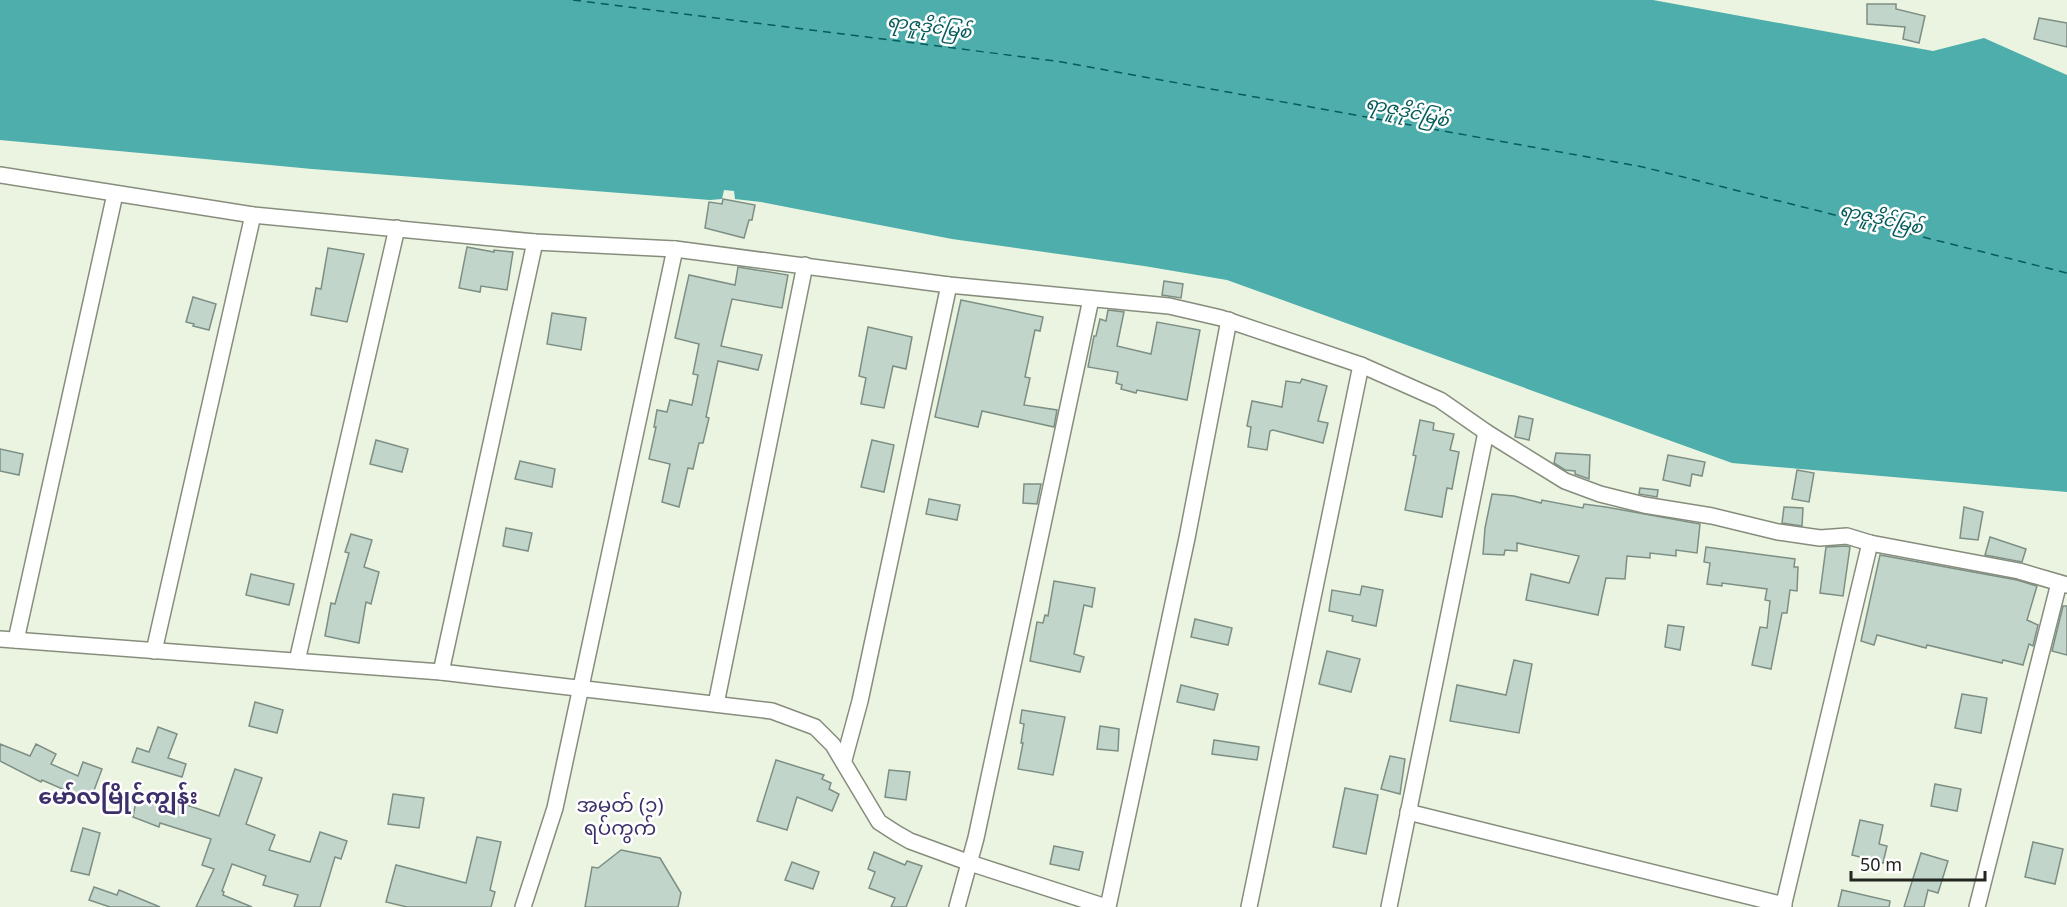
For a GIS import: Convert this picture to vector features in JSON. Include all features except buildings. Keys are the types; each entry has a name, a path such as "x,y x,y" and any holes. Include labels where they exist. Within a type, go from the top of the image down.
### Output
{"street":[{"path":"0,175 253,215 535,242 675,249 949,285 1169,306 1229,320 1361,365 1440,400 1486,432 1565,481 1600,494 1644,505 1712,516 1778,532 1820,538 1847,536 1870,543 2019,571 2063,584 1977,907"},
{"path":"16,640 115,194"},
{"path":"154,651 253,215"},
{"path":"297,661 397,228"},
{"path":"441,672 535,242"},
{"path":"523,907 555,808 675,249"},
{"path":"716,704 805,265"},
{"path":"844,760 863,690 949,285"},
{"path":"957,907 970,863 1091,299"},
{"path":"0,639 441,672 772,711 815,727 844,760 879,822 910,841 970,863 1107,907 1187,538 1229,320"},
{"path":"1249,907 1361,365"},
{"path":"1389,907 1486,432"},
{"path":"1408,812 1783,906 1870,543"}],"water":[{"name":"ရာဇူဒိုင်မြစ်","path":"0,0 1653,0 1933,51 1984,38 2067,75 2067,492 1732,463 1227,280 952,239 735,199 734,191 724,190 722,199 710,200 312,169 0,140"}],"ferry route":[{"path":"573,0 1056,61 1643,167 2067,273"}],"district":[{"name":"မော်လမြိုင်ကျွန်း","path":"118,799"},
{"name":"အမှတ် (၁) ရပ်ကွက်","path":"620,818"}]}
